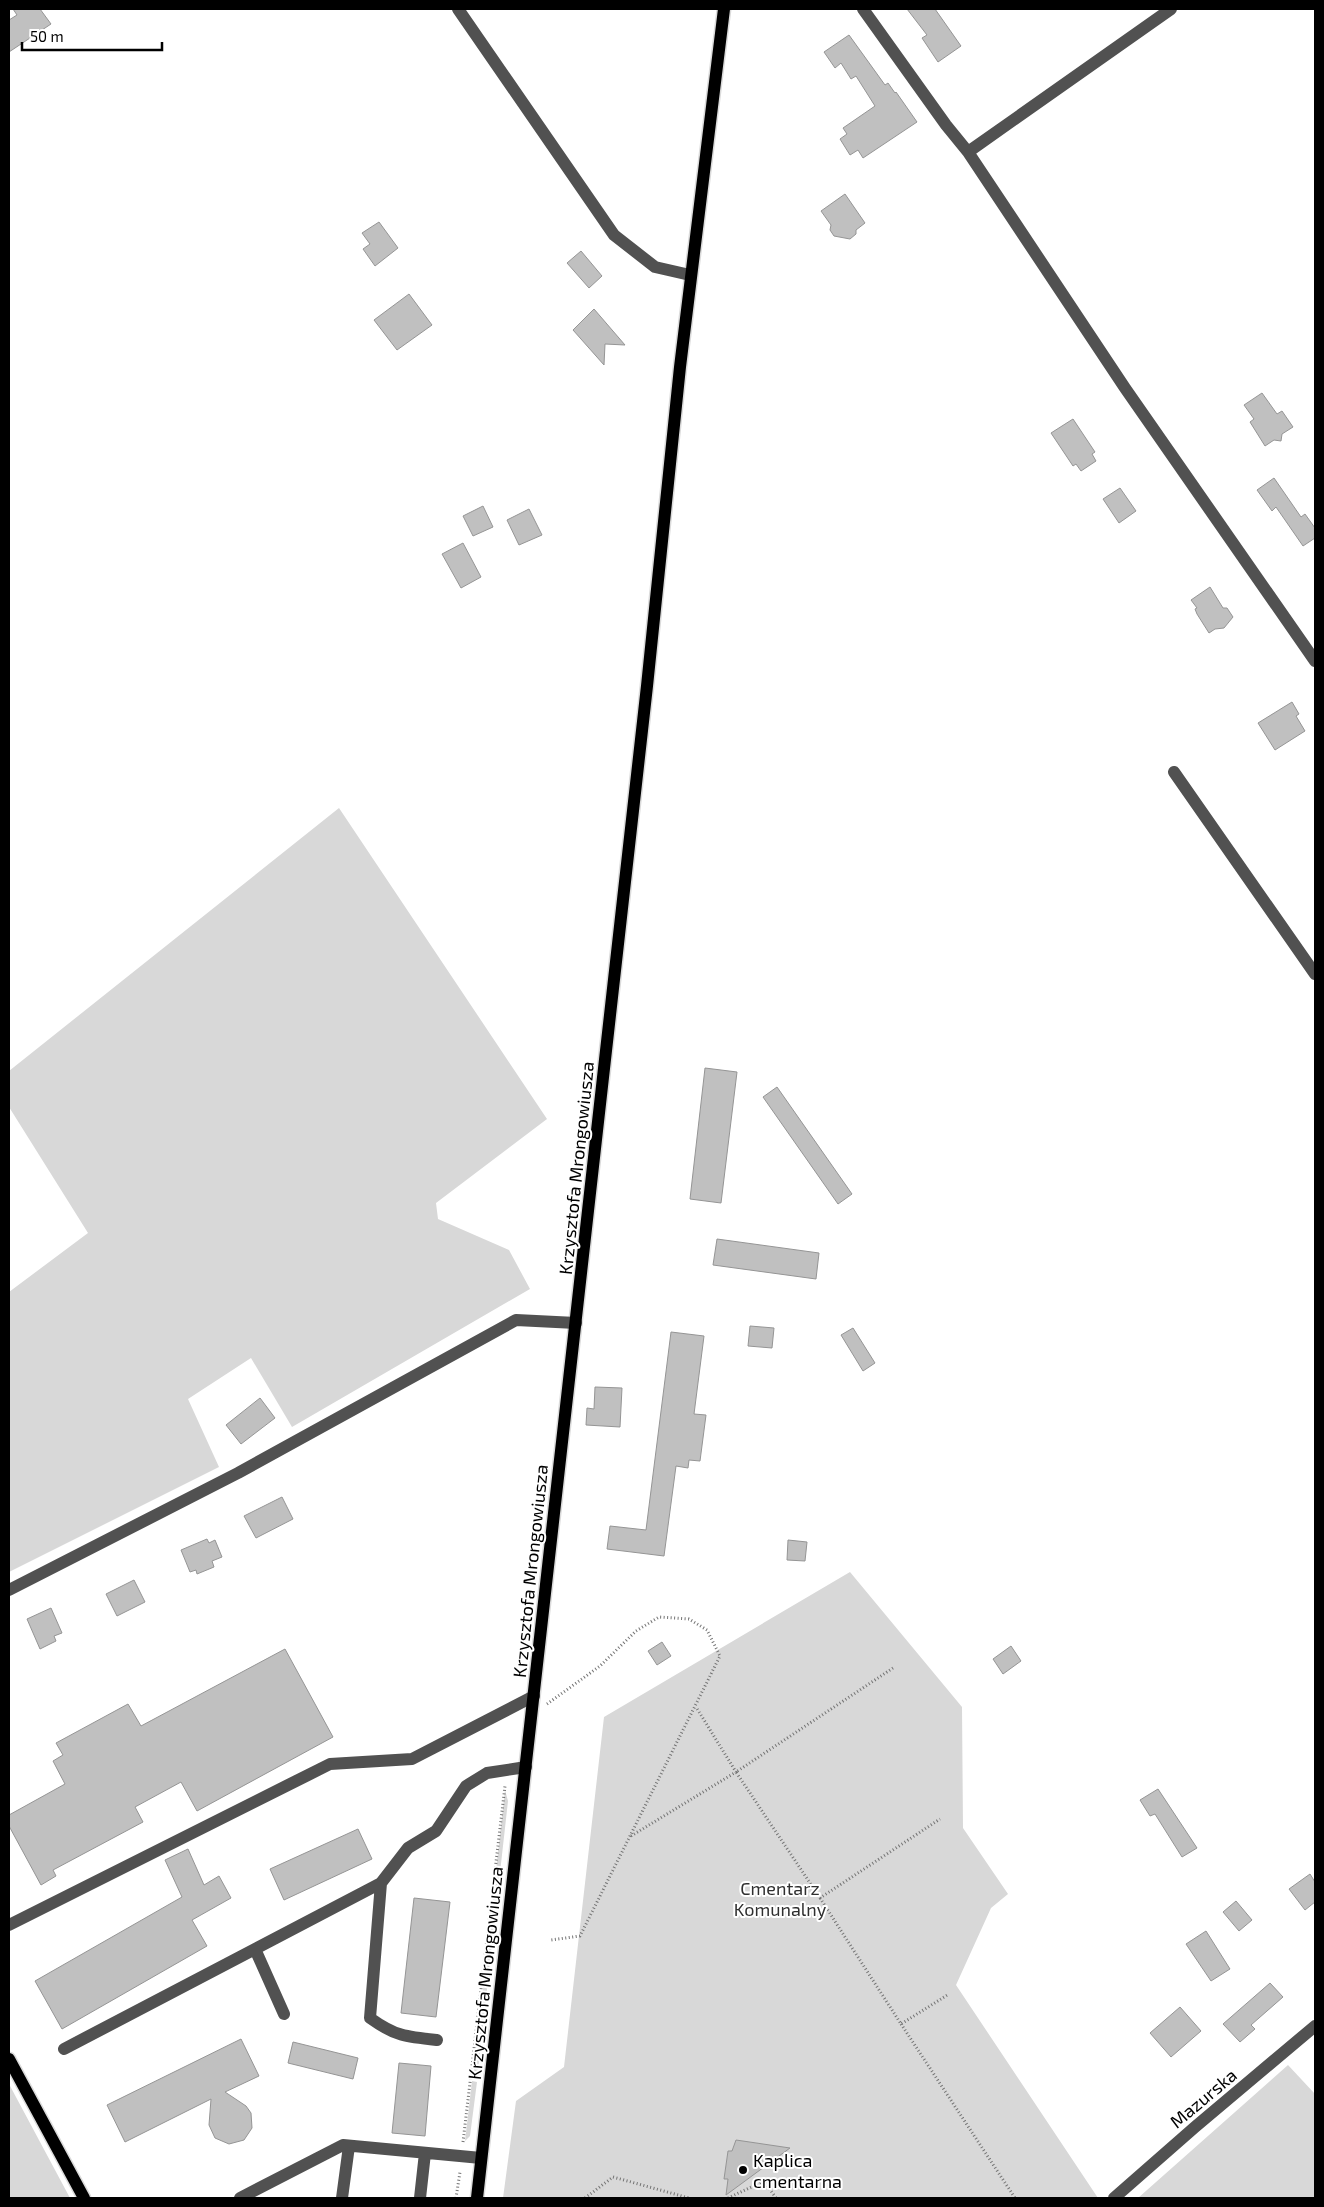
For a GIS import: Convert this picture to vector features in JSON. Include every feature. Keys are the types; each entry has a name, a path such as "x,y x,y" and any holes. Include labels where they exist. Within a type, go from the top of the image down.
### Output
{"main road":[{"name":"Krzysztofa Mrongowiusza","path":"477,2198 618,947 690,275 724,9"},
{"path":"9,2058 84,2198"}],"street":[{"path":"458,9 614,235 655,267 690,275"},
{"path":"863,9 946,125 968,152 1125,388 1315,661"},
{"path":"968,152 1171,9"},
{"path":"1174,772 1315,974"},
{"path":"9,1590 238,1473 516,1320 576,1323"},
{"path":"9,1925 330,1764 412,1759 533,1702"},
{"path":"64,2049 381,1883 408,1848 436,1831 466,1786 487,1773 526,1767"},
{"path":"381,1883 370,2018 402,2037 437,2040"},
{"path":"255,1949 284,2014"},
{"name":"Mazurska","path":"1114,2198 1315,2026"},
{"path":"240,2198 343,2145 481,2158"},
{"path":"342,2198 349,2146"},
{"path":"420,2198 424,2153"}],"path":[{"path":"533,1702 546,1704 573,1687 600,1666 636,1631 659,1617 689,1619 706,1630 720,1656 580,1936 551,1940"},
{"path":"631,1836 736,1772 893,1668"},
{"path":"696,1706 736,1772 1016,2198"},
{"path":"463,2142 507,1770"},
{"path":"820,1898 940,1819"},
{"path":"901,2024 949,1994"},
{"path":"585,2198 613,2177 689,2198"},
{"path":"728,2198 764,2181 776,2198"}],"green space":[{"path":"339,808 547,1119 436,1203 438,1219 509,1250 530,1289 292,1427 251,1358 188,1399 219,1467 9,1572 9,1292 88,1233 9,1107 9,1071"},
{"name":"Cmentarz Komunalny","path":"850,1572 962,1707 963,1828 1008,1894 991,1908 956,1985 1098,2198 503,2198 516,2101 564,2067 604,1717"},
{"path":"505,1790 508,1801 477,2079 473,2079"},
{"path":"1288,2065 1315,2094 1315,2198 1138,2198"},
{"path":"472,2081 477,2082 470,2136 465,2141"},
{"path":"9,2084 70,2198 9,2198"}],"building":[{"path":"13,9 40,9 51,24 9,52 9,20 17,15"},
{"path":"907,9 935,9 961,46 938,62 922,38 927,35"},
{"path":"849,35 885,85 888,83 896,92 917,122 863,158 858,150 850,155 840,139 847,134 843,128 875,106 856,76 851,79 841,63 835,68 824,52"},
{"path":"845,194 865,223 856,230 856,234 850,239 834,236 830,230 831,225 821,211"},
{"path":"379,222 398,248 375,266 363,249 370,244 362,233"},
{"path":"581,251 602,276 589,288 567,263"},
{"path":"409,294 432,325 397,350 374,320"},
{"path":"594,309 625,345 605,344 604,365 573,330"},
{"path":"1262,393 1277,414 1282,411 1293,427 1282,434 1281,441 1274,440 1265,446 1250,422 1254,419 1244,405"},
{"path":"1073,419 1095,452 1092,454 1096,461 1081,471 1076,464 1073,466 1051,433"},
{"path":"1274,478 1301,517 1305,514 1315,528 1315,538 1303,546 1276,507 1272,511 1257,490"},
{"path":"1120,488 1136,511 1119,523 1103,499"},
{"path":"483,506 493,527 473,536 463,516"},
{"path":"529,509 542,535 519,545 507,520"},
{"path":"463,543 481,577 461,588 442,554"},
{"path":"1210,587 1223,608 1227,608 1233,617 1224,628 1215,629 1209,633 1191,600"},
{"path":"1292,702 1299,714 1296,716 1305,731 1275,750 1258,723"},
{"path":"705,1068 737,1072 721,1203 690,1199"},
{"path":"777,1087 852,1194 838,1204 763,1097"},
{"path":"717,1239 819,1253 816,1279 713,1265"},
{"path":"750,1326 774,1328 772,1348 748,1346"},
{"path":"853,1328 875,1363 863,1371 841,1335"},
{"path":"671,1332 704,1336 694,1414 706,1415 700,1461 689,1460 688,1468 676,1466 664,1556 607,1549 610,1526 646,1530"},
{"path":"595,1387 622,1388 620,1427 586,1425 587,1408 594,1409"},
{"path":"260,1398 275,1418 241,1444 226,1425"},
{"path":"282,1497 293,1519 256,1538 244,1516"},
{"path":"207,1539 209,1543 215,1540 222,1557 212,1561 214,1567 197,1574 196,1570 190,1572 181,1550"},
{"path":"788,1540 807,1542 805,1561 787,1560"},
{"path":"134,1580 145,1602 117,1616 106,1594"},
{"path":"51,1608 62,1633 54,1636 56,1641 40,1649 27,1619"},
{"path":"662,1642 671,1656 657,1665 648,1651"},
{"path":"1011,1646 1021,1661 1003,1674 993,1659"},
{"path":"285,1649 333,1737 197,1811 181,1782 135,1807 143,1822 53,1870 56,1876 41,1885 9,1826 9,1815 65,1784 53,1761 63,1755 56,1743 128,1704 141,1726"},
{"path":"1158,1789 1197,1848 1182,1857 1155,1814 1150,1816 1140,1800"},
{"path":"358,1829 372,1859 284,1900 270,1869"},
{"path":"188,1849 204,1885 219,1876 231,1898 192,1920 207,1946 62,2029 35,1981 182,1897 165,1860"},
{"path":"1310,1874 1315,1882 1315,1902 1305,1910 1289,1889"},
{"path":"414,1898 450,1902 436,2017 401,2013"},
{"path":"1236,1901 1252,1920 1239,1931 1223,1912"},
{"path":"1206,1931 1230,1969 1211,1981 1186,1944"},
{"path":"1270,1983 1283,1997 1251,2025 1255,2029 1240,2042 1223,2024"},
{"path":"1180,2007 1201,2031 1171,2057 1150,2033"},
{"path":"241,2039 259,2076 225,2092 246,2106 251,2113 252,2128 244,2140 229,2144 215,2138 209,2125 211,2099 125,2142 107,2105"},
{"path":"293,2042 358,2058 353,2079 288,2063"},
{"path":"399,2063 431,2066 425,2136 392,2133"},
{"name":"Kaplica cmentarna","path":"736,2140 790,2148 726,2195 728,2179 724,2179 728,2151 732,2151"}],"place":[{"name":"Kaplica cmentarna","path":"743,2170"}]}
